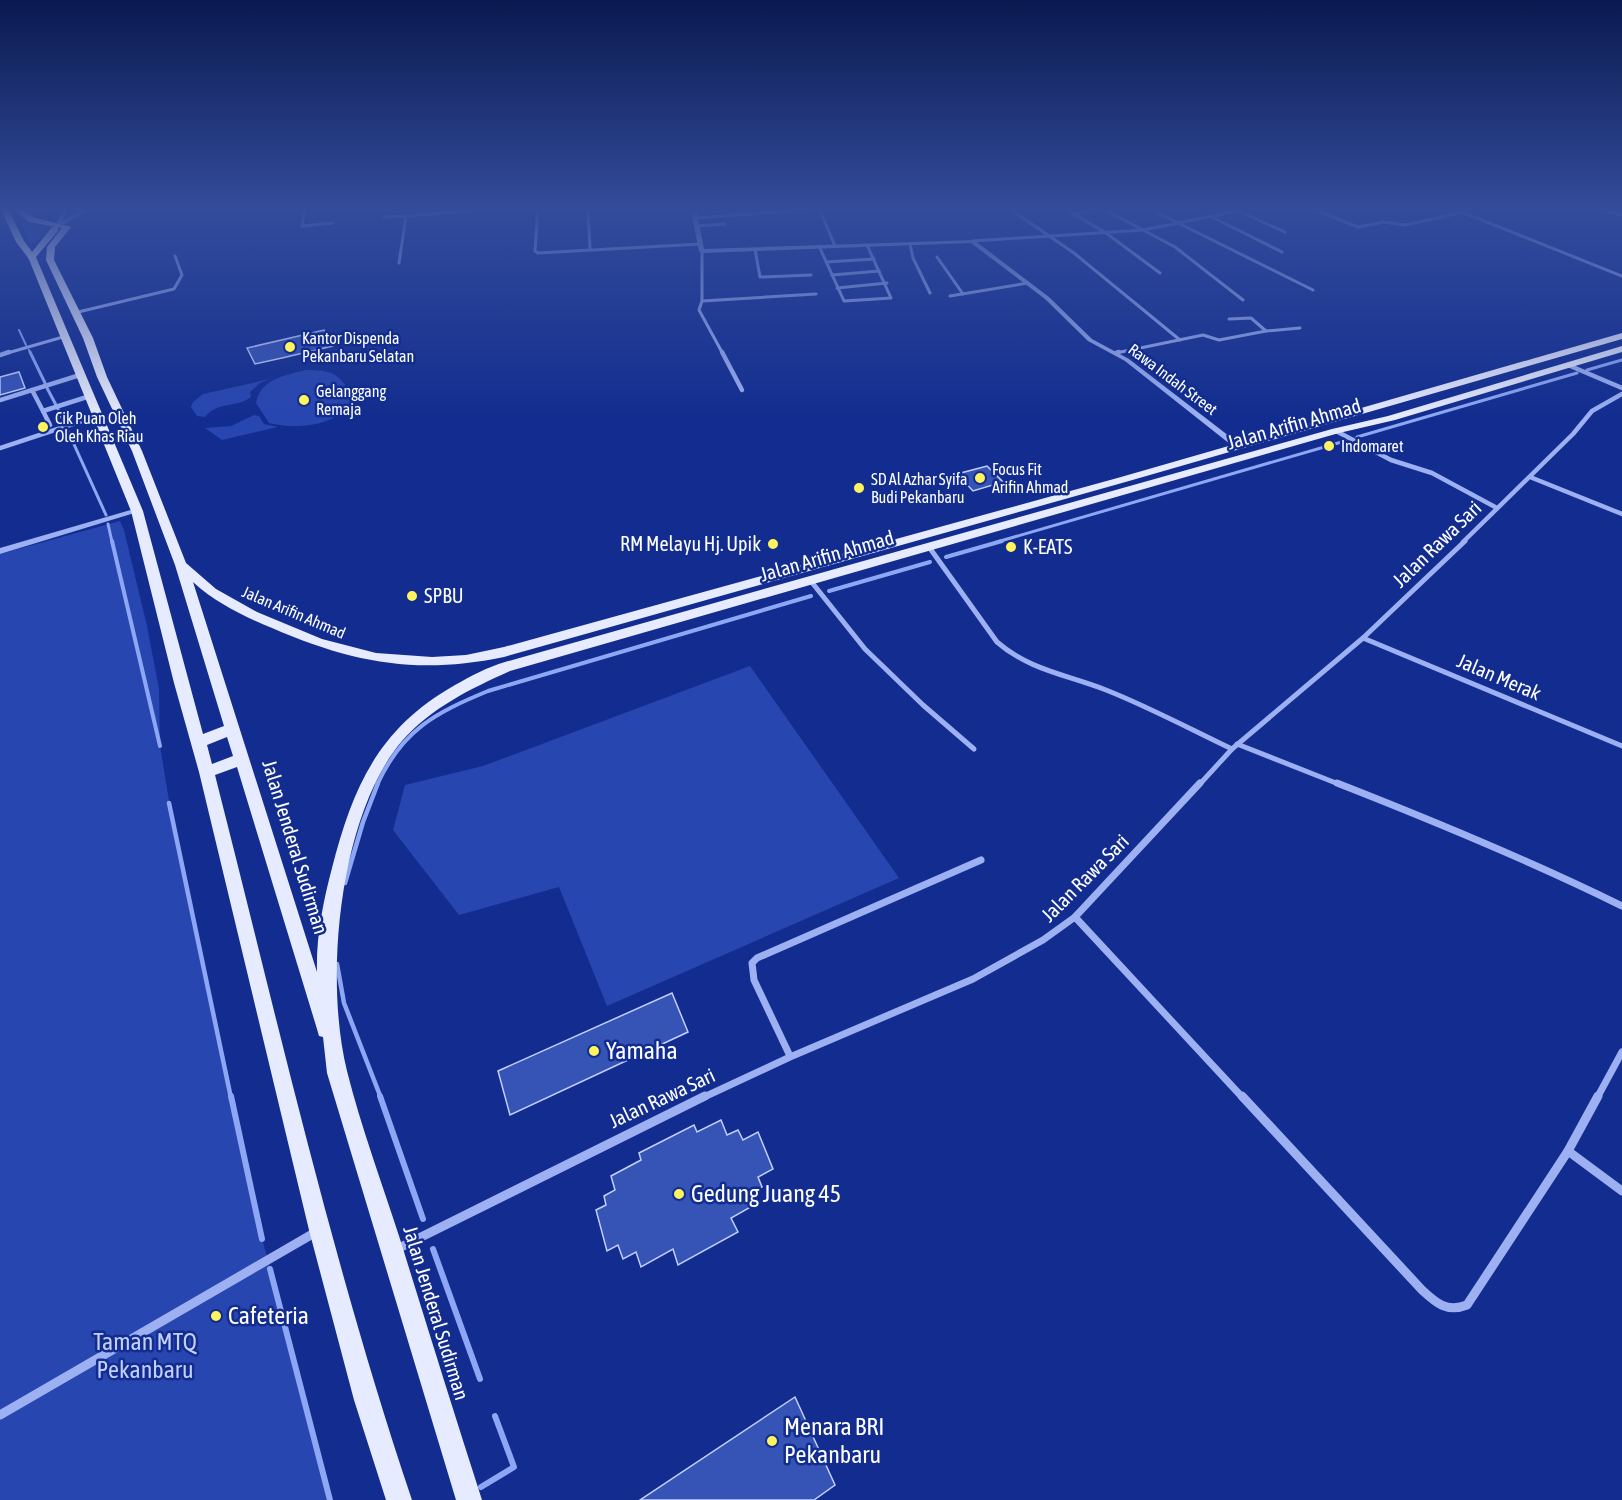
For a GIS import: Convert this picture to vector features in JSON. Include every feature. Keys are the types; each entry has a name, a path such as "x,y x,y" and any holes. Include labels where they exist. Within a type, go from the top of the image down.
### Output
{"main road":[{"path":"40,277 137,511 207,772 320,1230 366,1400 399,1500"},
{"name":"Jalan Jenderal Sudirman","path":"59,277 144,469 181,565 325,1026 337,1073 469,1500"},
{"name":"Jalan Arifin Ahmad","path":"181,565 211,592 231,604 318,643 376,658 449,662 504,652 1063,496 1235,443 1622,336"},
{"path":"65,340 88,338"},
{"path":"1604,341 1620,350"},
{"name":"Jalan Arifin Ahmad","path":"337,1073 326,966 332,898 356,812 370,775 397,735 422,711 445,695 505,667 1336,431 1391,418 1620,350"},
{"path":"1063,496 1073,507"},
{"path":"198,742 232,729"},
{"path":"207,772 242,759"}],"street":[{"path":"74,313 171,291 177,287 181,277"},
{"path":"702,277 702,300 699,310 701,317 742,390"},
{"path":"833,277 842,298 847,301 891,298 882,277"},
{"path":"922,277 930,293"},
{"path":"951,277 963,294"},
{"name":"Rawa Indah Street","path":"1020,277 1090,340 1116,353 1235,443"},
{"path":"1102,277 1180,340"},
{"path":"1213,277 1243,300"},
{"path":"1287,277 1313,290"},
{"path":"837,288 886,283"},
{"path":"950,296 1028,283"},
{"path":"702,300 816,294"},
{"path":"1228,320 1252,319 1266,331"},
{"path":"1116,353 1204,335 1219,340 1266,331 1300,328"},
{"path":"0,355 65,340"},
{"path":"1568,365 1622,388"},
{"path":"0,400 80,375"},
{"path":"32,390 50,425"},
{"name":"Jalan Rawa Sari","path":"392,1252 593,1148 790,1056 993,970 1045,941 1075,917 1235,746 1363,638 1530,477 1592,411 1622,394"},
{"path":"42,411 90,396"},
{"path":"0,448 97,417"},
{"path":"1336,431 1391,460 1432,472 1497,508"},
{"path":"1530,477 1622,514"},
{"path":"0,551 137,511"},
{"path":"929,547 997,642 1010,654 1045,671 1069,676 1105,690 1235,746 1461,832 1562,876 1622,906"},
{"path":"810,580 865,649 923,705 974,749"},
{"name":"Jalan Merak","path":"1363,638 1622,746"},
{"path":"790,1056 754,980 752,963 757,958 981,860"},
{"path":"1075,917 1422,1290 1446,1308 1457,1310 1467,1305 1568,1151 1620,1063 1622,1052"},
{"path":"1568,1151 1622,1191"},
{"path":"0,1415 320,1230"}],"green space":[{"name":"Gelanggang Remaja","path":"306,370 329,372 339,378 353,397 347,407 339,415 317,424 292,426 269,423 256,403 258,395 268,383 275,379"},
{"path":"270,379 260,383 250,392 251,397 246,400 215,409 205,417 197,416 191,407 193,402 203,394"},
{"path":"254,415 259,416 264,424 278,427 222,440 205,428 231,426"},
{"name":"Taman MTQ Pekanbaru","path":"120,521 147,626 159,689 160,746 176,843 260,1232 286,1323 330,1500 0,1500 0,554"},
{"path":"750,666 899,878 607,1006 559,887 459,915 393,830 405,785 483,766"}],"building":[{"name":"Kantor Dispenda Pekanbaru Selatan","path":"324,330 333,346 255,364 247,348"},
{"path":"19,372 25,388 0,395 0,377"},
{"name":"Focus Fit Arifin Ahmad","path":"987,466 1003,482 973,491 957,474"},
{"name":"Yamaha","path":"672,993 688,1032 510,1115 498,1071"},
{"name":"Gedung Juang 45","path":"721,1120 727,1135 738,1130 743,1140 758,1132 773,1169 758,1177 762,1187 752,1193 756,1204 731,1218 738,1232 678,1265 673,1249 641,1267 636,1252 623,1259 618,1245 607,1251 596,1210 606,1205 604,1196 615,1190 611,1176 641,1160 639,1153 694,1125 697,1132"},
{"name":"Menara BRI Pekanbaru","path":"795,1397 835,1485 814,1500 640,1500"}],"waterway":[{"path":"19,330 26,345"},
{"path":"30,352 45,383"},
{"path":"1587,370 1622,360"},
{"path":"1357,437 1577,373"},
{"path":"47,388 56,405"},
{"path":"58,409 106,515"},
{"path":"997,542 1345,441"},
{"path":"108,524 112,542"},
{"path":"112,541 160,746"},
{"path":"946,557 1002,541"},
{"path":"829,591 930,562"},
{"path":"378,783 397,750 409,737 436,716 469,699 488,691 811,596"},
{"path":"345,883 363,822 378,783"},
{"path":"169,803 231,1098"},
{"path":"337,964 344,1003 381,1098"},
{"path":"231,1096 262,1239"},
{"path":"380,1096 423,1219"},
{"path":"433,1249 480,1379"},
{"path":"270,1269 330,1500"},
{"path":"481,1487 514,1467 495,1416"}],"place":[{"name":"Kantor Dispenda Pekanbaru Selatan","path":"290,347"},
{"name":"Gelanggang Remaja","path":"304,400"},
{"name":"Cik Puan Oleh Oleh Khas Riau","path":"43,427"},
{"name":"Indomaret","path":"1329,446"},
{"name":"Focus Fit Arifin Ahmad","path":"980,478"},
{"name":"SD Al Azhar Syifa Budi Pekanbaru","path":"859,488"},
{"name":"RM Melayu Hj. Upik","path":"773,544"},
{"name":"K-EATS","path":"1011,547"},
{"name":"SPBU","path":"412,596"},
{"name":"Yamaha","path":"594,1051"},
{"name":"Gedung Juang 45","path":"679,1194"},
{"name":"Cafeteria","path":"216,1316"},
{"name":"Menara BRI Pekanbaru","path":"772,1441"}]}
